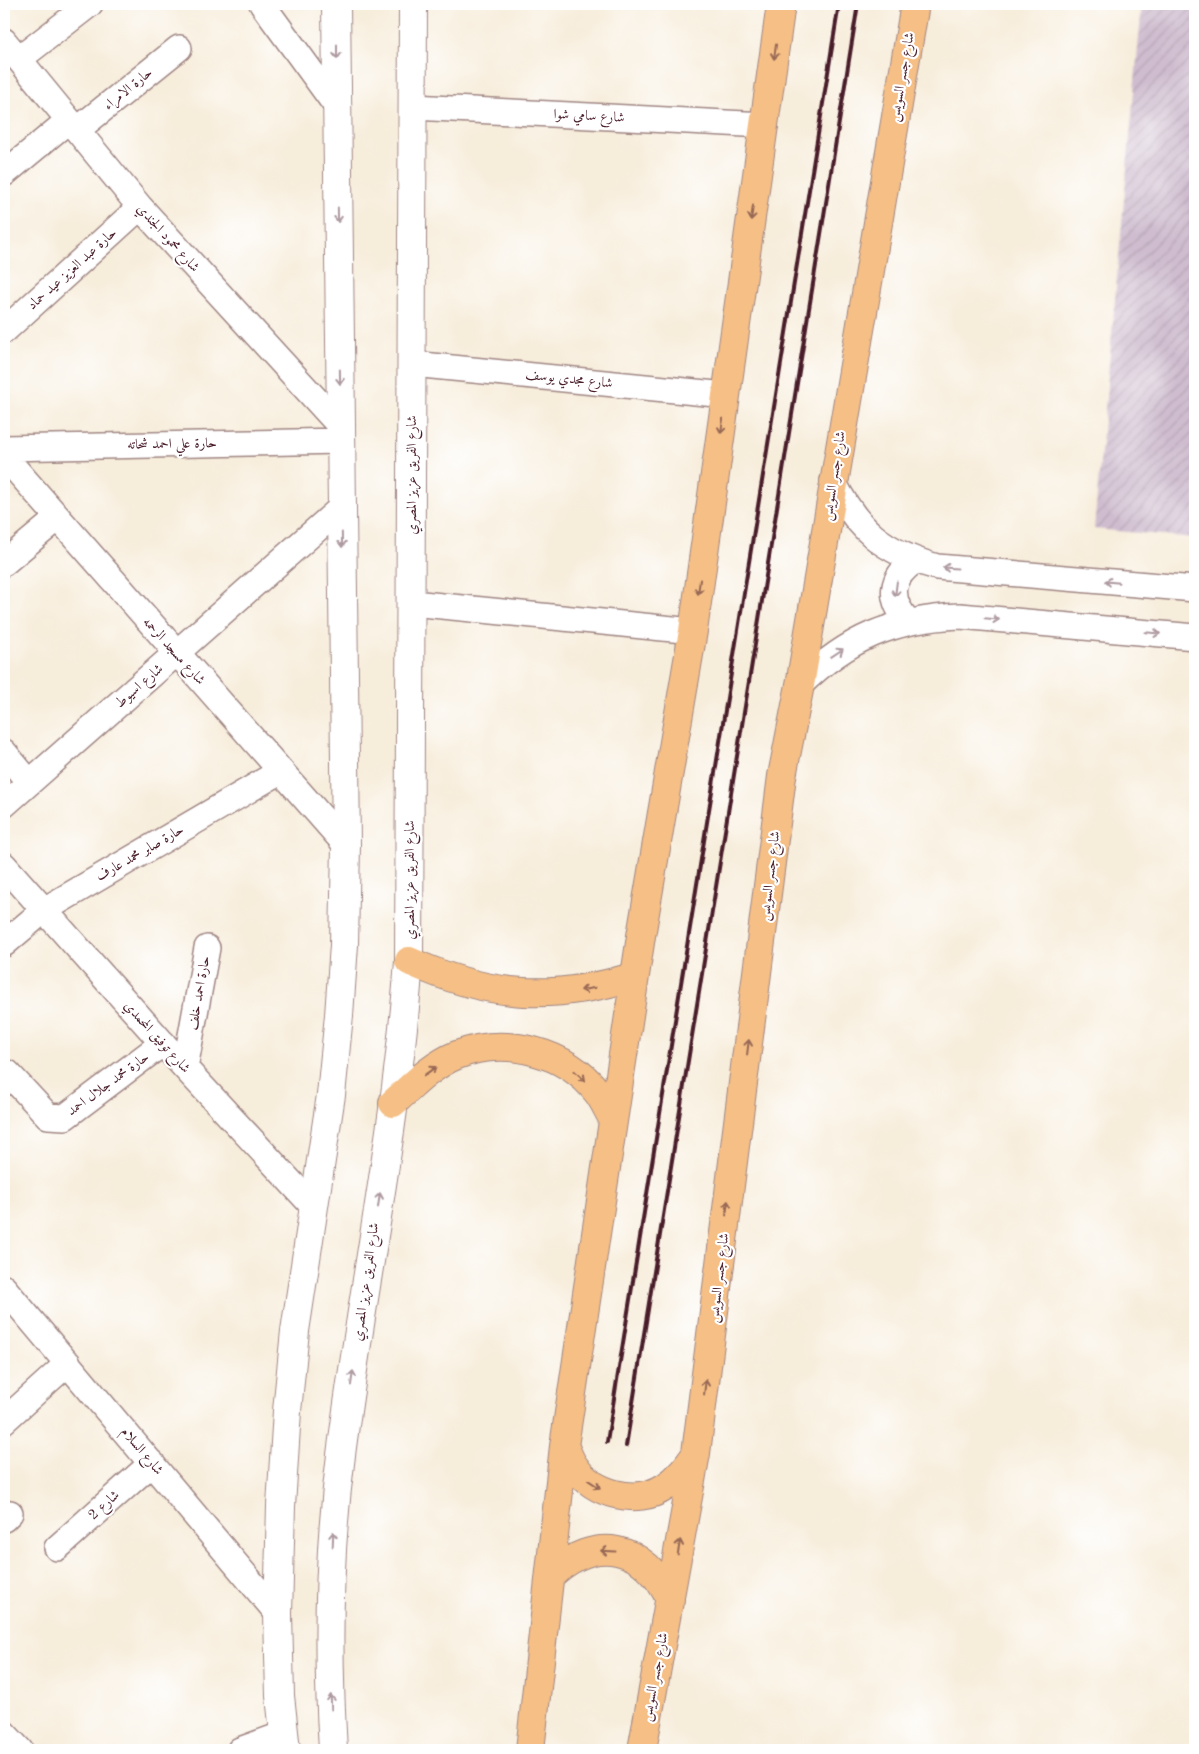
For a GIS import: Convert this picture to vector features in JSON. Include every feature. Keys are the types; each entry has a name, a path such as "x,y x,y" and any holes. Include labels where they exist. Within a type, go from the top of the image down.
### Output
{"main road":[{"path":"530,1750 564,1446 635,976 693,631 781,4"},
{"name":"شارع جسر السويس","path":"642,1750 696,1453 782,776 800,685 915,4"},
{"path":"409,961 440,975 504,992 537,994 595,988 635,976"},
{"path":"393,1103 430,1071 456,1055 486,1047 518,1047 548,1055 575,1071 597,1092 613,1119"},
{"path":"564,1446 575,1468 593,1485 615,1494 640,1496 663,1489 682,1474 696,1453"},
{"path":"551,1575 566,1561 586,1552 607,1550 628,1554 652,1569 661,1580 670,1599"}],"street":[{"path":"11,50 90,4"},
{"path":"262,4 337,107"},
{"path":"240,1750 285,1742 280,1696 278,1614 281,1506 287,1411 295,1331 331,1095 344,945 346,845 336,4"},
{"name":"شارع الفريق عزيز المصري","path":"333,1750 330,1666 335,1520 341,1456 403,1032 409,961 414,4"},
{"name":"حارة الامراء","path":"4,174 179,48"},
{"name":"شارع محمود الجندي","path":"11,50 140,207 341,434"},
{"name":"شارع سامي شوا","path":"413,107 764,125"},
{"name":"حارة عبد العزيز عيد حماد","path":"4,331 140,207"},
{"name":"شارع مجدي يوسف","path":"412,364 726,395"},
{"name":"حارة علي احمد شحاته","path":"4,448 341,434"},
{"name":"شارع مسجد الرحمه","path":"4,456 176,654 346,845"},
{"path":"833,481 843,502 868,532 893,551 937,567 1195,589"},
{"name":"شارع اسيوط","path":"4,804 342,507"},
{"path":"4,563 58,518"},
{"path":"908,621 896,605 894,594 899,574 915,560"},
{"path":"412,603 693,631"},
{"path":"800,685 838,652 884,629 908,621 960,616 1195,637"},
{"path":"4,752 29,782"},
{"name":"حارة صابر محمد عارف","path":"4,944 44,910 281,771"},
{"name":"شارع توفيق المحمدي","path":"4,865 185,1068 313,1206"},
{"name":"حارة احمد خلف","path":"185,1068 207,948"},
{"name":"حارة محمد جلال احمد","path":"8,1073 48,1116 65,1117 163,1043"},
{"name":"شارع السلام","path":"4,1288 278,1614"},
{"path":"4,1421 68,1363"},
{"name":"شارع 2","path":"57,1548 152,1463"},
{"path":"4,1733 20,1750"}],"shaded area":[{"path":"1142,4 1195,4 1195,538 1094,529"}],"railway":[{"path":"607,1442 839,4"},
{"path":"626,1446 858,4"}]}
